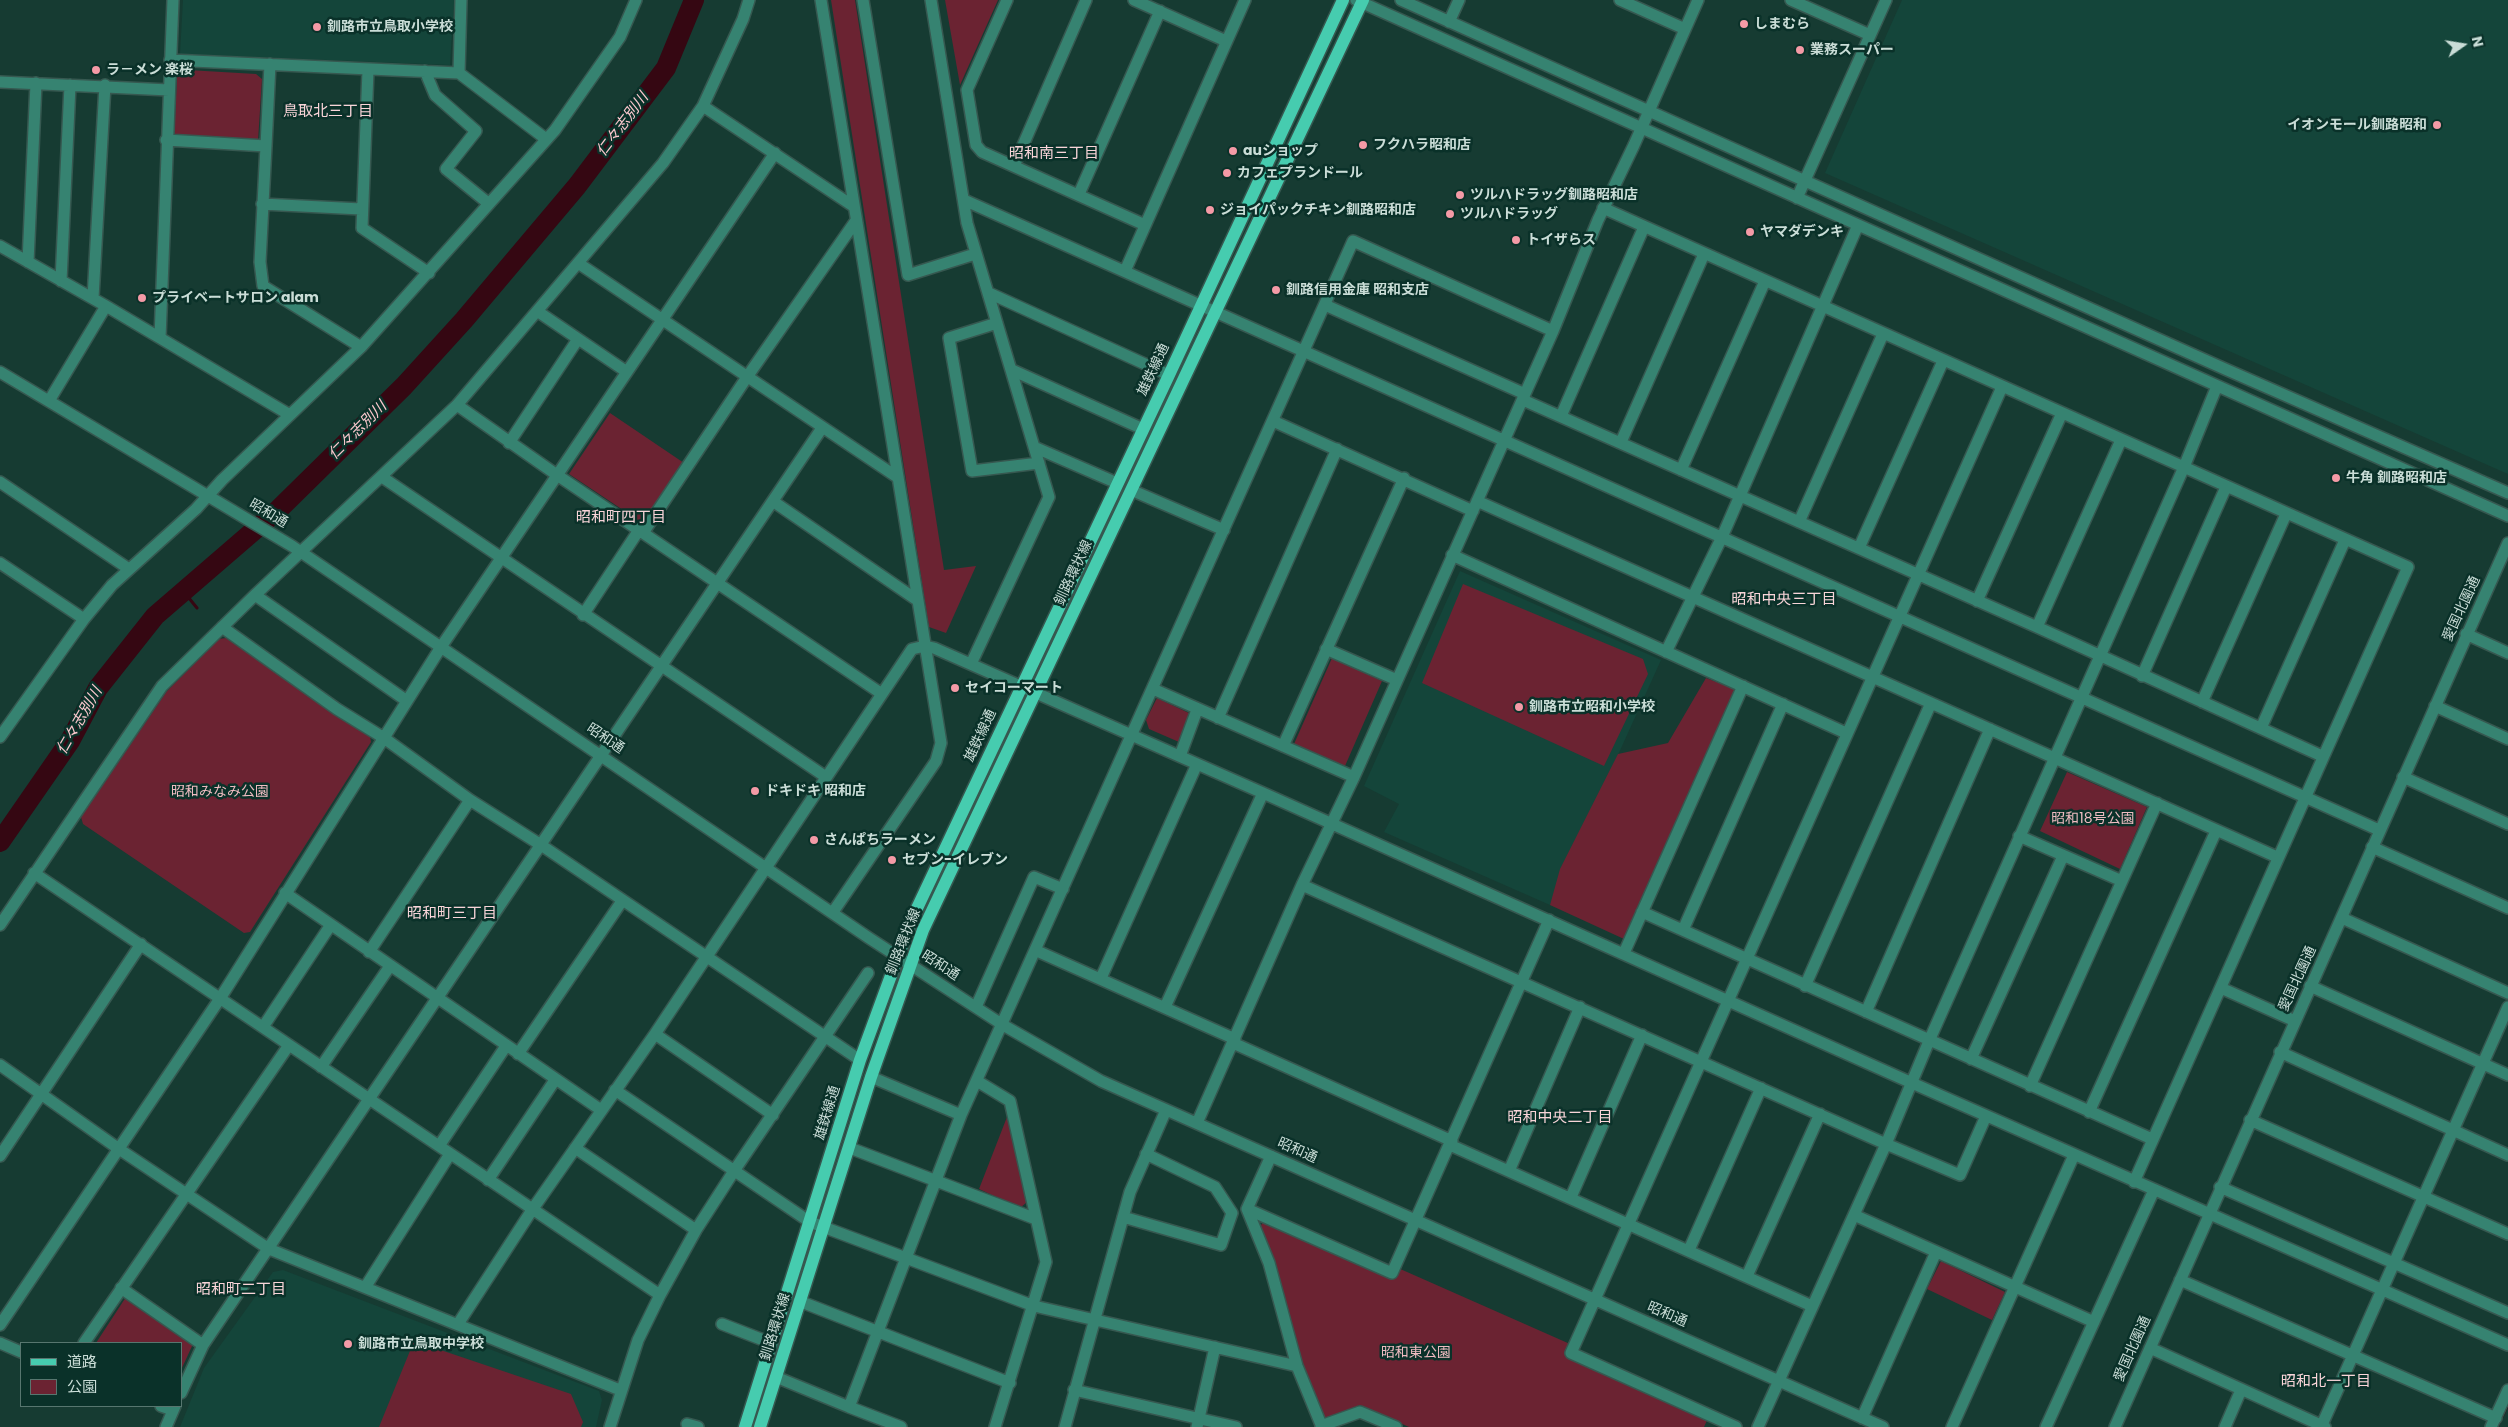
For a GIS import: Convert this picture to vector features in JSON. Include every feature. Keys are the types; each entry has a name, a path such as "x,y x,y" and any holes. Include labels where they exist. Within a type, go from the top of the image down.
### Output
{"main road":[{"name":"雄鉄線通","path":"745,1427 860,1060 911,921 1020,686 1169,375 1343,0"},
{"path":"1130,490 1360,1"},
{"name":"釧路環状線","path":"760,1427 871,1077 923,930 1130,490"}],"street":[{"path":"160,338 166,140 173,0"},
{"path":"459,73 461,0"},
{"path":"0,737 84,619 112,585 361,347 546,140 620,37 636,0"},
{"path":"0,925 34,872 162,686 255,595 296,549 382,476 456,405 663,163 703,106 743,19 749,0"},
{"path":"821,0 852,206 940,743 936,761 833,912"},
{"path":"863,0 908,274 975,254"},
{"path":"931,0 964,200 975,254 1049,496 970,664"},
{"path":"1007,0 967,90 976,145 982,152 1145,225"},
{"path":"1014,166 1086,0"},
{"path":"1134,0 1226,41"},
{"path":"1124,271 1245,0"},
{"path":"1401,0 2225,369 2508,493"},
{"path":"1449,22 1460,0"},
{"path":"1620,0 1685,29"},
{"path":"1197,1123 1324,836 1332,824 1354,777 1524,397 1603,208 1641,129 1698,0"},
{"path":"1791,0 1870,35"},
{"path":"1797,198 1886,0"},
{"path":"1360,1 1641,129 2508,516"},
{"path":"1079,194 1160,11"},
{"path":"170,60 459,73 546,140"},
{"path":"270,64 260,262 263,286 361,347"},
{"path":"368,70 361,209 362,228 429,272"},
{"path":"425,71 435,95 476,130 446,170 488,204"},
{"path":"0,82 169,90"},
{"path":"28,262 36,83"},
{"path":"61,281 70,85"},
{"path":"93,298 105,86"},
{"path":"703,106 852,206"},
{"path":"166,140 266,146"},
{"path":"0,1326 221,997 442,647 556,475 775,153"},
{"path":"964,200 2379,830"},
{"path":"262,204 361,209"},
{"path":"1603,208 2408,567 2322,756 2134,1182"},
{"path":"583,615 855,222"},
{"path":"1666,652 1722,537 1824,307 1858,225"},
{"path":"1561,416 1644,227"},
{"path":"849,1407 961,1115 1133,736 1353,241 1553,331"},
{"path":"0,246 93,298 290,415"},
{"path":"1621,442 1704,254"},
{"path":"578,263 897,477"},
{"path":"1681,470 1765,281"},
{"path":"988,293 1169,375"},
{"path":"1325,305 1561,416 1918,576 2037,627 2322,756"},
{"path":"49,401 106,306"},
{"path":"537,311 627,372"},
{"path":"997,323 949,338 972,471 1039,464"},
{"path":"1798,522 1883,334"},
{"path":"509,443 578,339"},
{"path":"1859,548 1943,361"},
{"path":"1012,370 1143,429"},
{"name":"昭和通","path":"0,372 296,549 910,964 1003,1025 1101,1081 1883,1427"},
{"path":"1758,1427 1886,1144 1928,1042 2052,758 2100,656 2184,466 2217,386"},
{"path":"1736,1427 1711,1422 1571,1353 2002,387"},
{"path":"456,405 556,475 882,694"},
{"path":"1977,602 2062,413"},
{"path":"1273,421 1404,478 1693,596 2277,858"},
{"path":"182,1391 204,1345 603,756 822,428"},
{"path":"2037,627 2121,440"},
{"path":"1034,447 1116,483"},
{"path":"1218,718 1337,449"},
{"path":"382,476 502,557 583,615 826,777"},
{"path":"1283,746 1404,478"},
{"path":"0,482 129,569"},
{"path":"2142,676 2226,487"},
{"path":"1130,490 1224,530"},
{"path":"774,502 917,600"},
{"path":"2202,702 2286,514"},
{"path":"2261,728 2345,540"},
{"name":"愛国北園通","path":"2115,1427 2280,1052 2342,918 2466,634 2503,570 2508,543"},
{"path":"1452,555 1846,733"},
{"path":"0,563 84,619"},
{"path":"255,595 407,701"},
{"path":"222,628 337,709 384,738 470,800 541,845 860,1060"},
{"path":"2466,634 2508,653"},
{"path":"458,1324 532,1210 655,1034 912,649 925,646 1180,756 2134,1182 2508,1345"},
{"path":"1326,649 1397,680"},
{"path":"1624,953 1743,686"},
{"path":"1153,689 1197,710 1354,777"},
{"path":"1805,986 1931,703"},
{"path":"1683,930 1783,704"},
{"path":"2435,706 2508,739"},
{"path":"1180,756 1197,710"},
{"path":"1866,1012 1990,729"},
{"path":"1101,978 1197,764"},
{"path":"2403,777 2508,824"},
{"path":"1165,1007 1263,793"},
{"path":"369,952 470,800"},
{"path":"2030,1086 2157,803"},
{"path":"2089,1112 2216,831"},
{"path":"2019,836 2122,881"},
{"path":"2372,847 2508,908"},
{"path":"1971,1059 2063,856"},
{"path":"34,872 660,1295"},
{"path":"976,1007 1034,878 1063,889"},
{"path":"1302,885 1960,1175 1986,1116"},
{"path":"285,893 437,1000 601,1110"},
{"path":"518,1054 622,901"},
{"path":"1642,912 1866,1012 1928,1042 2152,1139"},
{"path":"2342,918 2508,993"},
{"path":"1247,1209 1392,1273 1549,920"},
{"path":"263,1027 330,926"},
{"path":"0,1156 141,944"},
{"path":"1037,950 1165,1007 1509,1171 1812,1306"},
{"path":"321,1067 390,966"},
{"path":"610,1427 620,1390 638,1340 660,1295 696,1230 868,973"},
{"path":"2310,986 2508,1075"},
{"path":"2221,988 2295,1021"},
{"path":"1509,1171 1580,1007"},
{"path":"2150,1348 2322,1426 2508,1007"},
{"path":"655,1034 773,1115"},
{"path":"1571,1197 1642,1035"},
{"path":"85,1342 289,1045"},
{"path":"439,1146 506,1046"},
{"path":"2280,1052 2508,1155"},
{"path":"0,1065 119,1149 269,1249 366,1286 620,1390"},
{"path":"871,1077 961,1115"},
{"path":"488,1180 555,1080"},
{"path":"977,1081 1010,1101 1046,1262 1034,1306 995,1427"},
{"path":"1689,1250 1761,1088"},
{"path":"615,1090 810,1222 1034,1306 1297,1366"},
{"path":"1065,1427 1123,1217 1146,1154 1166,1110"},
{"path":"1747,1276 1820,1114"},
{"path":"2250,1120 2508,1234"},
{"path":"575,1148 696,1230"},
{"path":"850,1148 1036,1219"},
{"path":"366,1286 450,1154"},
{"path":"1123,1217 1221,1245 1232,1213 1215,1187 1146,1154"},
{"path":"1952,1427 2074,1155"},
{"path":"1272,1156 1247,1209 1269,1263 1297,1366 1321,1427 1360,1412 1396,1427"},
{"path":"2220,1187 2508,1313"},
{"path":"2046,1427 2154,1190"},
{"path":"1854,1215 2094,1322"},
{"path":"1862,1418 1936,1252"},
{"path":"2180,1280 2354,1357 2494,1423 2508,1390"},
{"path":"120,1288 204,1345"},
{"path":"800,1301 1010,1383"},
{"path":"722,1324 771,1343"},
{"path":"0,1343 20,1352"},
{"path":"1198,1423 1215,1347"},
{"path":"776,1377 900,1427"},
{"path":"1074,1390 1198,1423 1236,1427"},
{"path":"2225,1427 2241,1390"},
{"path":"166,1427 174,1408"}],"shaded area":[{"name":"釧路市立鳥取小学校","path":"183,0 454,0 450,65 180,54"},
{"path":"1902,0 2508,0 2508,474 1825,173"},
{"name":"釧路市立昭和小学校","path":"1460,571 1661,660 1550,905 1384,832 1399,804 1364,786"},
{"name":"釧路市立鳥取中学校","path":"283,1270 599,1391 602,1400 596,1427 180,1427 204,1368 273,1272"}],"green space":[{"path":"831,0 855,0 944,570 976,566 946,633 929,627"},
{"path":"945,0 998,0 960,85"},
{"path":"188,70 256,74 262,79 258,141 174,136 177,77"},
{"path":"610,413 684,463 644,524 569,474"},
{"path":"1463,584 1643,659 1648,674 1604,766 1422,683"},
{"name":"昭和みなみ公園","path":"226,638 370,736 371,742 250,932 244,933 83,824 81,817 167,691 219,639"},
{"path":"1332,658 1382,681 1345,766 1294,744"},
{"path":"1706,678 1738,690 1624,939 1550,905 1560,869 1618,754 1668,743"},
{"path":"1157,698 1191,714 1179,742 1149,729 1146,720"},
{"name":"昭和18号公園","path":"2067,772 2147,807 2120,869 2040,831"},
{"path":"1007,1117 1027,1202 1020,1208 979,1189"},
{"name":"昭和東公園","path":"1264,1221 1393,1277 1398,1268 1570,1344 1566,1354 1708,1418 1704,1427 1409,1427 1360,1405 1325,1420 1303,1365 1274,1263 1259,1228"},
{"path":"1941,1261 2005,1292 1992,1320 1927,1289"},
{"path":"126,1297 193,1344 182,1368 182,1342 97,1342"},
{"path":"414,1341 571,1394 583,1422 581,1427 379,1427"}],"waterway":[{"name":"仁々志別川","path":"0,842 70,741 98,688 155,616 279,509 404,386 464,320 577,186 666,68 694,0"},
{"path":"184,592 197,608"},
{"path":"2497,1427 2508,1404"}],"place":[{"name":"しまむら","path":"1744,24"},
{"name":"釧路市立鳥取小学校","path":"317,27"},
{"name":"業務スーパー","path":"1800,50"},
{"name":"ラ－メン 楽桜","path":"96,70"},
{"name":"イオンモール釧路昭和","path":"2437,125"},
{"name":"フクハラ昭和店","path":"1363,145"},
{"name":"auショップ","path":"1233,151"},
{"name":"カフェプランドール","path":"1227,173"},
{"name":"ツルハドラッグ釧路昭和店","path":"1460,195"},
{"name":"ジョイパックチキン釧路昭和店","path":"1210,210"},
{"name":"ツルハドラッグ","path":"1450,214"},
{"name":"ヤマダデンキ","path":"1750,232"},
{"name":"トイザらス","path":"1516,240"},
{"name":"釧路信用金庫 昭和支店","path":"1276,290"},
{"name":"プライベートサロン alam","path":"142,298"},
{"name":"牛角 釧路昭和店","path":"2336,478"},
{"name":"セイコーマート","path":"955,688"},
{"name":"釧路市立昭和小学校","path":"1519,707"},
{"name":"ドキドキ 昭和店","path":"755,791"},
{"name":"さんぱちラーメン","path":"814,840"},
{"name":"セブン-イレブン","path":"892,860"},
{"name":"釧路市立鳥取中学校","path":"348,1344"}],"district":[{"name":"鳥取北三丁目","path":"328,112"},
{"name":"昭和南三丁目","path":"1054,154"},
{"name":"昭和町四丁目","path":"621,518"},
{"name":"昭和中央三丁目","path":"1784,600"},
{"name":"昭和町三丁目","path":"452,914"},
{"name":"昭和中央二丁目","path":"1560,1118"},
{"name":"昭和町二丁目","path":"241,1290"},
{"name":"昭和北一丁目","path":"2326,1382"}]}
